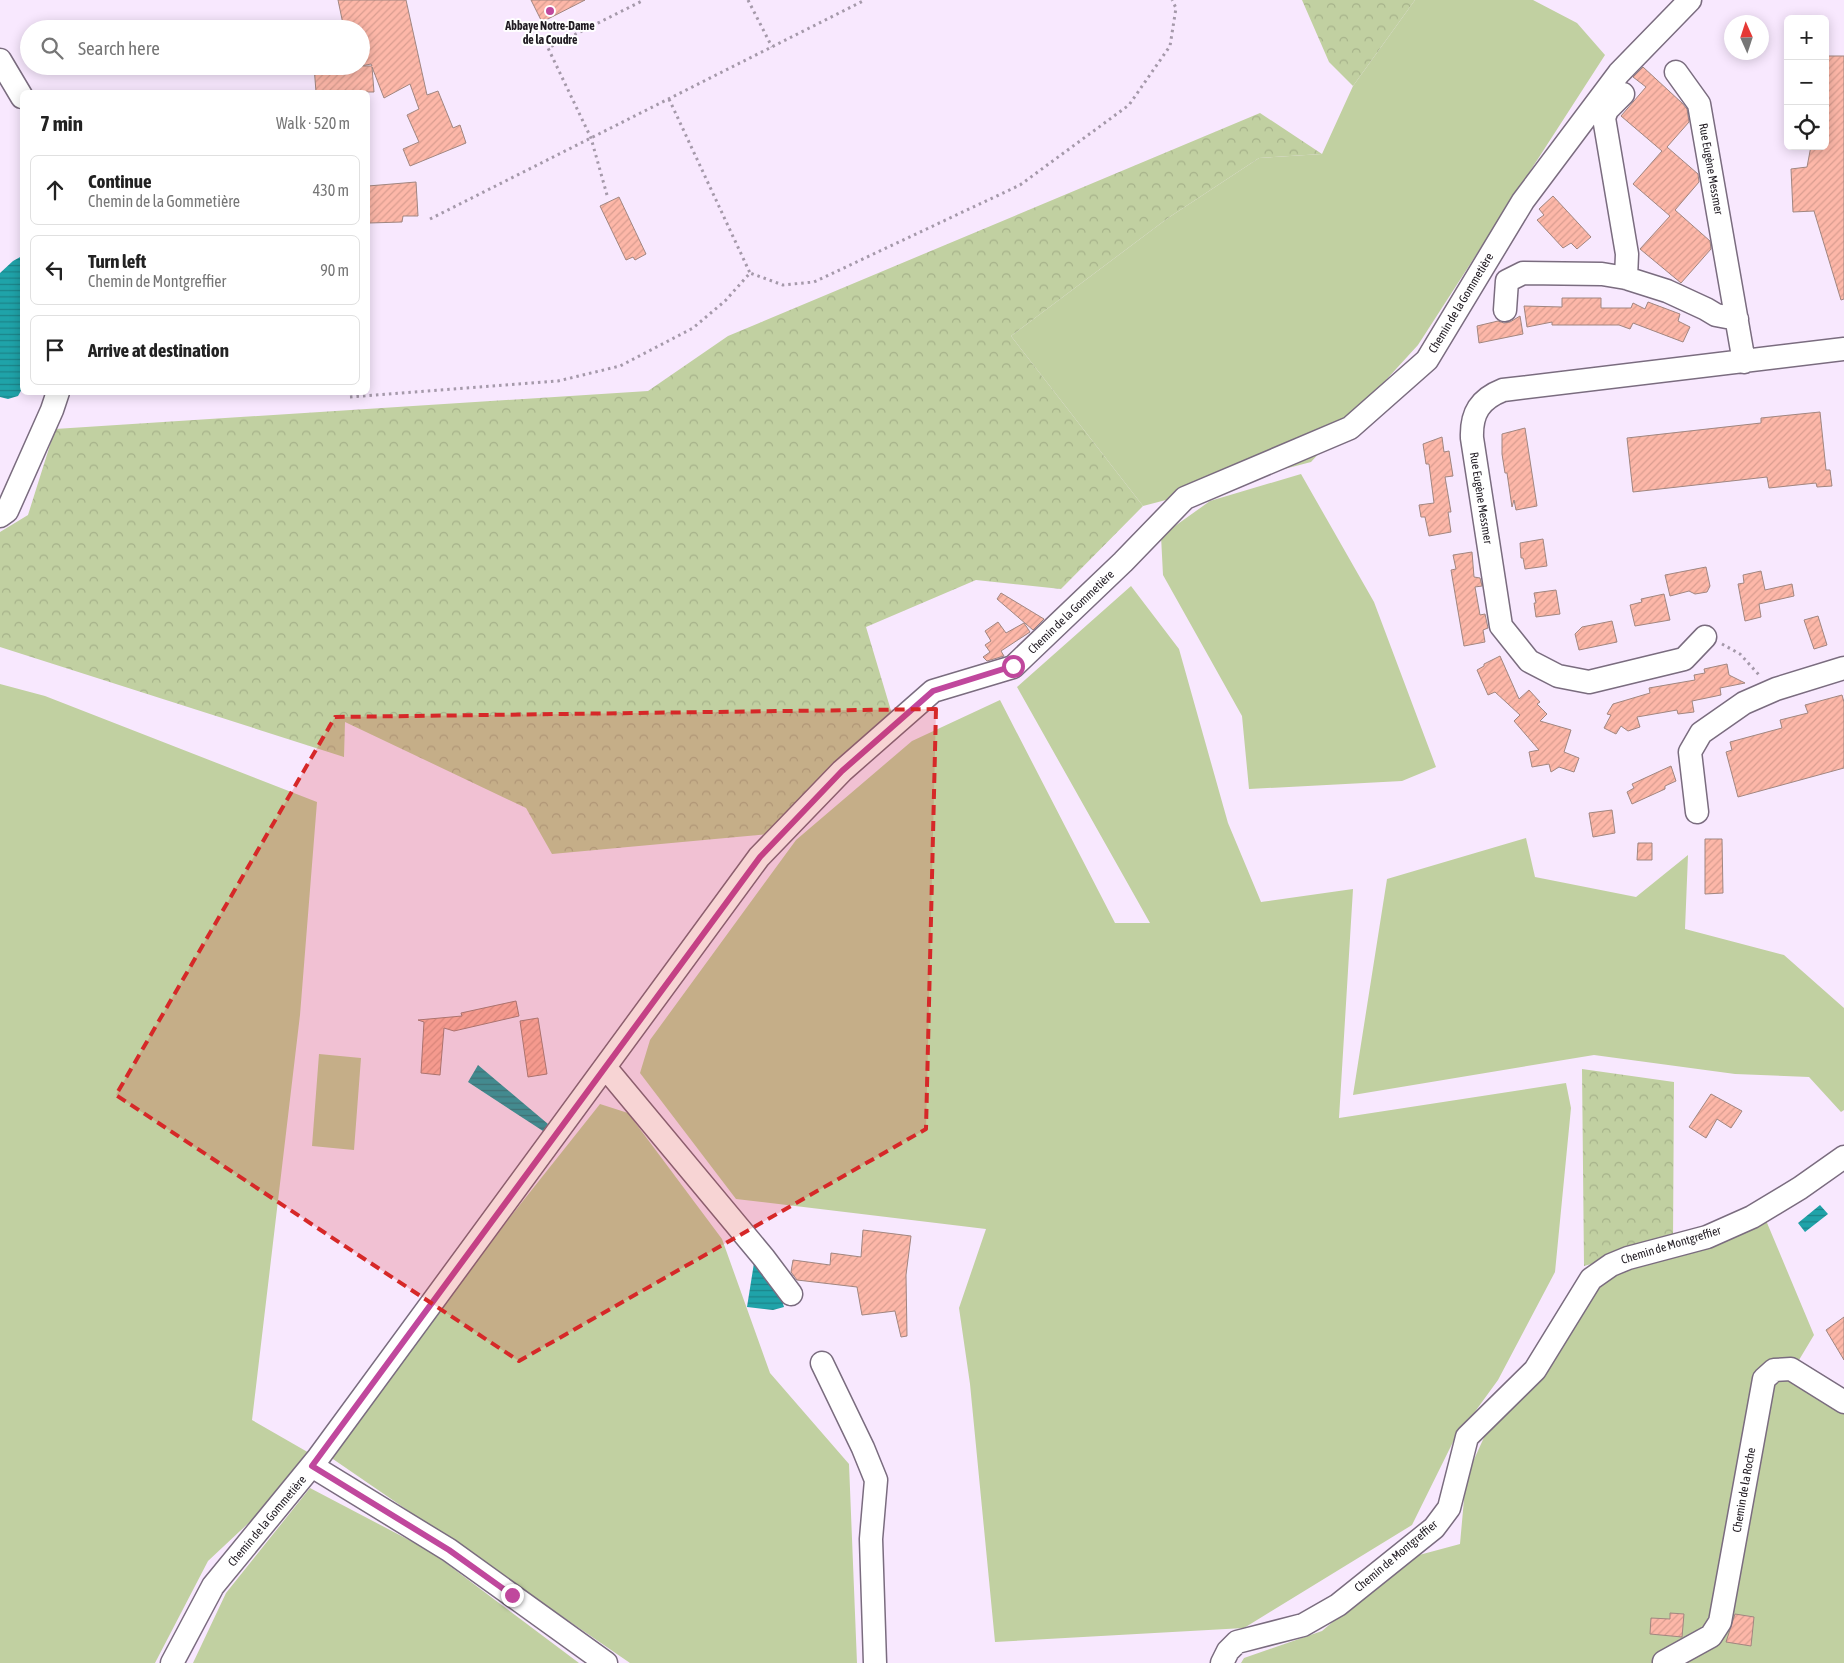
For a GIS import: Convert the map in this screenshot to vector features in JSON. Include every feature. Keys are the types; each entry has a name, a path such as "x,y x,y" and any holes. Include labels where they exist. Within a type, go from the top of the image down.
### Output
{"street":[{"name":"Chemin de la Gommetière","path":"172,1663 213,1586 312,1466 760,857 842,771 933,691 1013,666 1124,562 1185,498 1350,428 1427,360 1522,201 1619,72 1690,0"},
{"path":"0,60 20,94"},
{"name":"Rue Eugène Messmer","path":"1676,72 1699,104 1744,362"},
{"path":"1623,94 1607,110 1604,118 1627,254 1626,278"},
{"path":"1505,310 1507,281 1523,272 1602,274 1626,278 1668,292 1706,309 1716,316 1737,319"},
{"name":"Rue Eugène Messmer","path":"1705,637 1684,659 1589,682 1558,676 1528,661 1501,626 1472,438 1471,425 1478,408 1491,395 1503,390 1844,349"},
{"path":"0,516 7,511 57,395"},
{"path":"1697,812 1690,752 1701,733 1744,703 1776,689 1844,668"},
{"path":"605,1067 792,1294"},
{"name":"Chemin de Montgreffier","path":"1222,1663 1228,1652 1237,1642 1303,1625 1338,1604 1434,1528 1449,1508 1467,1437 1535,1370 1591,1279 1611,1265 1628,1258 1707,1237 1752,1217 1800,1188 1844,1157"},
{"path":"822,1363 864,1448 876,1480 871,1539 875,1663"},
{"name":"Chemin de la Roche","path":"1664,1662 1711,1636 1720,1622 1764,1379 1774,1370 1791,1370 1844,1402"},
{"path":"312,1466 449,1550 606,1663"}],"path":[{"path":"607,195 591,138 548,48 644,0"},
{"path":"748,0 772,47"},
{"path":"430,219 865,0"},
{"path":"669,99 750,273 783,285 814,282 1020,185 1129,105 1170,46 1176,8 1172,0"},
{"path":"350,397 558,381 620,366 693,328 725,301 750,273"},
{"path":"1705,637 1740,654 1756,672 1776,689"}],"highlighted area":[{"path":"936,709 926,1129 519,1361 116,1095 335,717"}],"green space":[{"path":"1302,0 1415,0 1353,86 1329,62"},
{"path":"1415,0 1533,0 1577,23 1605,55 1418,345 1311,462 1143,506 1011,336 1168,218 1259,158 1322,154 1353,86"},
{"path":"1260,113 1322,154 1259,158 1168,218 1011,336 1143,506 1061,589 976,580 866,627 892,714 770,834 552,854 526,808 345,722 344,757 0,647 0,532 28,515 55,429 648,391 728,336"},
{"path":"1301,474 1374,602 1436,767 1402,781 1249,789 1242,716 1163,575 1161,536 1210,501"},
{"path":"1131,586 1179,649 1228,823 1261,902 1353,889 1339,1118 1566,1083 1571,1108 1555,1272 1498,1380 1453,1442 1412,1525 1244,1628 995,1642 970,1384 959,1308 986,1229 736,1199 640,1073 650,1040 796,840 912,741 1000,700 1115,923 1150,923 1017,687"},
{"path":"0,684 45,696 317,802 300,1015 252,1420 318,1458 208,1561 155,1663 0,1663"},
{"path":"1526,838 1535,877 1636,897 1688,855 1685,929 1784,955 1844,1008 1844,1110 1841,1112 1809,1077 1735,1074 1594,1055 1353,1095 1387,879"},
{"path":"319,1054 361,1058 354,1150 312,1146"},
{"path":"1582,1069 1674,1082 1673,1241 1584,1266"},
{"path":"600,1104 628,1113 722,1239 770,1373 849,1464 857,1663 630,1663 330,1457 511,1216"},
{"path":"1765,1218 1814,1335 1790,1375 1844,1411 1844,1663 1241,1663 1244,1658 1322,1631 1408,1558 1460,1544 1466,1477 1491,1422 1539,1381 1608,1274"},
{"path":"310,1488 430,1551 579,1663 193,1663 226,1593"}],"water":[{"path":"20,257 20,392 18,396 8,399 0,397 0,273"},
{"path":"478,1065 548,1124 543,1131 468,1082"},
{"path":"1820,1205 1828,1214 1805,1232 1798,1223"},
{"path":"754,1263 781,1297 784,1307 773,1310 747,1307"}],"building":[{"path":"338,0 406,0 427,95 438,91 453,128 460,125 466,143 410,166 403,149 419,142 407,115 419,109 410,84 384,98 372,67 374,92 370,92 370,90 316,90 315,75 370,75 370,66 372,66 370,64 370,20 342,20"},
{"name":"Abbaye Notre-Dame de la Coudre","path":"531,0 585,0 542,22"},
{"path":"1829,56 1844,56 1844,299 1841,300 1814,211 1793,212 1791,169 1807,167 1810,150 1829,150"},
{"path":"1643,67 1687,109 1689,122 1667,147 1698,174 1699,182 1675,210 1710,241 1711,249 1681,283 1640,249 1670,216 1633,184 1662,151 1621,116 1646,87 1633,77"},
{"path":"416,182 418,216 403,216 402,222 370,223 370,186"},
{"path":"1553,196 1591,237 1577,249 1571,243 1563,248 1537,220 1544,215 1539,209"},
{"path":"619,197 646,254 635,260 633,257 626,260 600,206"},
{"path":"1562,298 1601,298 1601,308 1631,308 1633,303 1645,309 1648,302 1680,314 1678,321 1690,327 1683,342 1633,323 1630,329 1619,325 1552,325 1552,322 1527,327 1524,306 1562,307"},
{"path":"1520,316 1523,334 1479,343 1477,326 1498,321 1510,322"},
{"path":"1820,412 1826,470 1830,470 1832,486 1817,487 1816,483 1769,488 1767,477 1633,492 1627,438 1761,423 1761,418"},
{"path":"1525,428 1537,506 1516,510 1514,500 1512,507 1507,473 1505,473 1502,454 1502,434"},
{"path":"1442,437 1444,452 1449,451 1453,476 1445,477 1451,512 1448,512 1451,532 1429,536 1425,517 1421,517 1419,505 1434,503 1429,464 1426,464 1423,444"},
{"path":"1543,539 1547,566 1525,569 1523,558 1521,558 1520,543"},
{"path":"1472,552 1474,577 1480,578 1482,586 1475,587 1480,615 1485,614 1488,628 1483,630 1485,642 1464,646 1451,570 1456,569 1453,555"},
{"path":"1706,567 1710,586 1707,592 1695,594 1689,591 1670,596 1665,575"},
{"path":"1761,571 1765,590 1792,584 1794,596 1759,604 1761,617 1745,621 1738,584 1744,583 1743,575"},
{"path":"1556,590 1560,614 1536,617 1534,593"},
{"path":"1001,593 1044,619 1033,630 997,599"},
{"path":"1664,594 1670,620 1635,626 1630,605 1642,602 1641,599"},
{"path":"1818,616 1827,645 1814,649 1804,620"},
{"path":"1612,621 1617,642 1579,650 1575,634 1582,627"},
{"path":"998,622 1006,633 1024,623 1030,632 1001,651 1004,656 987,661 983,657 990,652 985,645 991,641 985,631"},
{"path":"1500,656 1519,699 1529,690 1540,702 1537,704 1547,714 1540,721 1571,730 1564,752 1579,758 1574,772 1559,767 1551,772 1549,764 1532,767 1529,752 1539,750 1514,721 1520,715 1495,692 1488,695 1477,670"},
{"path":"1727,664 1729,675 1745,683 1720,688 1721,695 1692,701 1694,712 1678,714 1677,710 1637,717 1640,727 1628,731 1621,726 1616,734 1604,728 1611,715 1607,714 1613,704 1650,693 1649,688 1695,680 1694,675 1705,673 1704,669"},
{"path":"1842,695 1844,702 1844,768 1738,797 1726,752 1732,750 1730,742 1782,728 1780,720 1808,713 1805,705"},
{"path":"1671,766 1676,781 1665,786 1665,789 1632,804 1627,792 1634,788 1632,784"},
{"path":"1612,810 1615,833 1593,837 1589,813"},
{"path":"1705,839 1722,839 1723,893 1705,894"},
{"path":"1638,843 1652,843 1652,860 1637,860"},
{"path":"516,1001 519,1016 454,1031 444,1028 440,1075 421,1073 424,1022 418,1020 462,1016 461,1013"},
{"path":"538,1018 547,1074 528,1077 520,1021"},
{"path":"1711,1094 1742,1111 1731,1128 1717,1119 1706,1138 1689,1127"},
{"path":"863,1230 911,1236 906,1275 907,1336 901,1337 895,1311 862,1315 857,1287 797,1280 791,1272 793,1260 830,1265 831,1253 861,1257"},
{"path":"1844,1317 1844,1360 1826,1330"},
{"path":"1670,1613 1684,1614 1682,1637 1650,1634 1651,1618 1670,1619"},
{"path":"1735,1614 1754,1617 1751,1646 1726,1642"}],"place":[{"name":"Abbaye Notre-Dame de la Coudre","path":"550,11"}],"route":[{"path":"512,1595 449,1550 312,1466 760,857 842,771 933,691 1013,666"}]}
